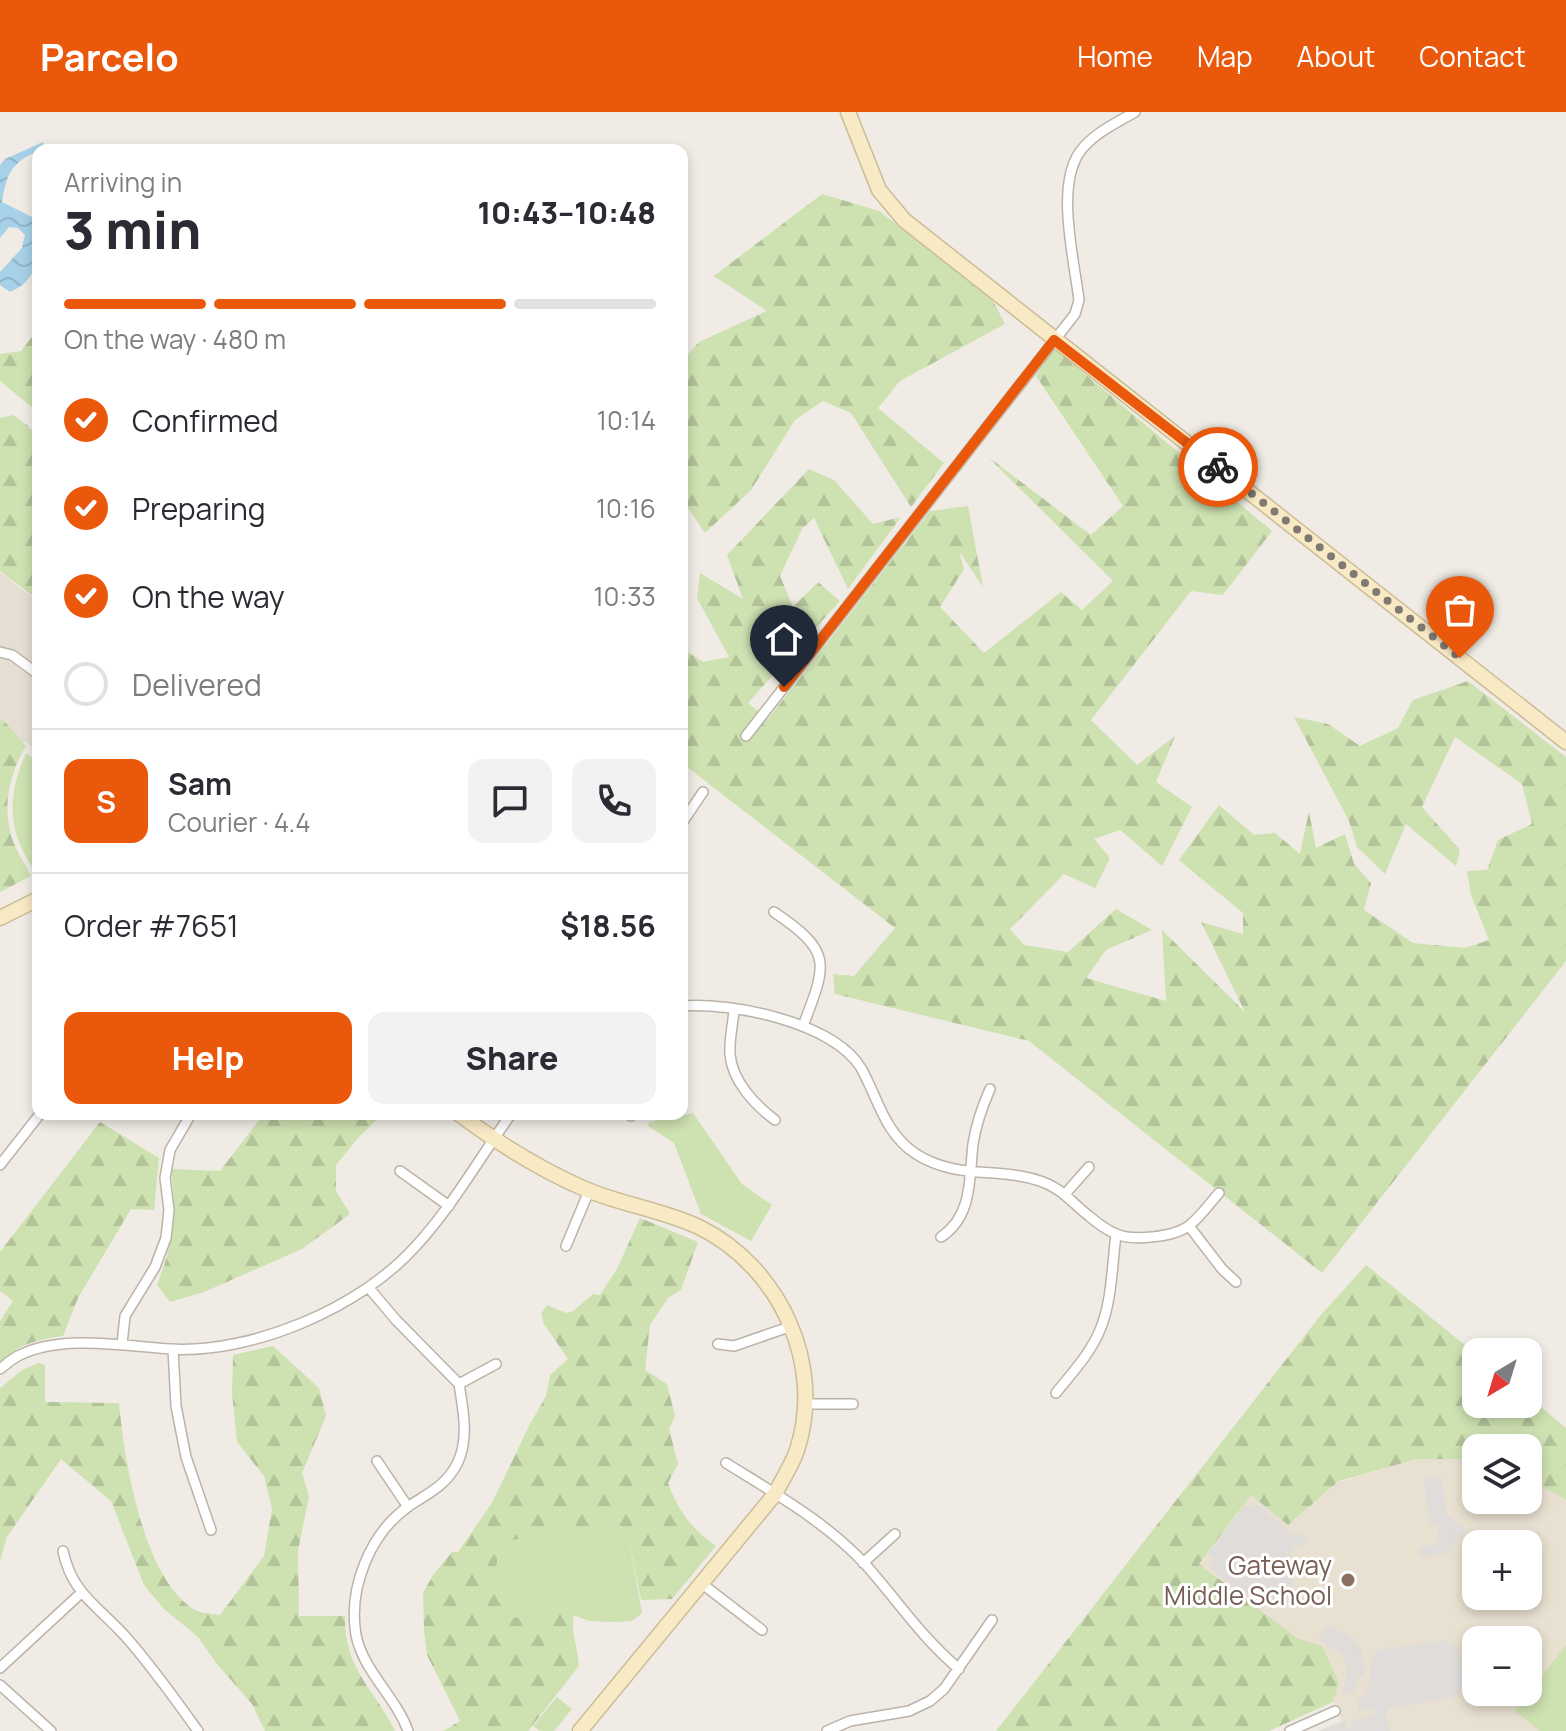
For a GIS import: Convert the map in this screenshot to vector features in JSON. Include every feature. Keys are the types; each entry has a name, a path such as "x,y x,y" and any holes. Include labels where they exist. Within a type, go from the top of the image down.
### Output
{"street":[{"path":"848,112 879,190 904,220 1566,742"},
{"path":"746,736 1075,314 1079,300 1068,208 1069,179 1079,152 1099,134 1135,112"},
{"path":"0,652 12,655 32,670"},
{"path":"688,814 703,792"},
{"path":"0,918 32,902"},
{"path":"774,912 803,932 818,951 822,970 803,1026"},
{"path":"688,1006 734,1010 803,1026 839,1045 860,1066 890,1130 915,1153 944,1166 972,1173 1020,1176 1042,1181 1066,1193 1086,1214 1116,1235 1168,1235 1189,1226 1219,1193"},
{"path":"734,1010 730,1056 739,1081 757,1107 775,1120"},
{"path":"941,1237 955,1228 966,1204 973,1145 990,1089"},
{"path":"2,1158 35,1120"},
{"path":"122,1344 125,1316 155,1267 166,1238 169,1210 165,1178 170,1150 188,1120"},
{"path":"467,1120 533,1165 589,1191 678,1219 721,1240 755,1268 777,1298 792,1326 805,1374 806,1404 797,1451 775,1494 580,1731"},
{"path":"0,1369 20,1355 50,1345 122,1344 173,1349 242,1344 300,1323 369,1288 414,1249 449,1206 507,1120"},
{"path":"1066,1193 1089,1167"},
{"path":"400,1171 449,1206"},
{"path":"566,1246 589,1191"},
{"path":"1189,1226 1236,1282"},
{"path":"1056,1393 1086,1355 1101,1329 1116,1235"},
{"path":"369,1288 459,1384 464,1414 464,1440 458,1461 444,1483 408,1507 387,1528 374,1545 358,1579 356,1635 364,1658 403,1716 408,1731"},
{"path":"718,1344 734,1346 792,1326"},
{"path":"173,1349 176,1406 186,1457 211,1530"},
{"path":"459,1384 496,1364"},
{"path":"806,1404 853,1404"},
{"path":"377,1461 408,1507"},
{"path":"726,1463 820,1523 863,1563 932,1646 959,1669"},
{"path":"863,1563 895,1534"},
{"path":"63,1551 66,1568 80,1594 124,1635 198,1731"},
{"path":"701,1583 762,1630"},
{"path":"0,1668 80,1594"},
{"path":"827,1731 850,1721 909,1711 944,1689 992,1620"},
{"path":"0,1685 51,1731"},
{"path":"1290,1731 1335,1711"}],"shaded area":[{"path":"0,572 32,597 32,664 21,656 0,649"},
{"path":"0,657 18,664 32,675 32,747 25,741 18,749 0,735"},
{"name":"Gateway Middle School","path":"1417,1459 1462,1459 1462,1514 1542,1514 1542,1486 1566,1500 1566,1731 1318,1731 1342,1721 1333,1702 1339,1681 1322,1647 1297,1638 1199,1564 1251,1495 1288,1525 1339,1482"},
{"path":"1442,1477 1446,1514 1466,1529 1462,1530 1448,1553 1420,1558 1419,1547 1432,1546 1438,1539 1438,1525 1430,1526 1424,1479"},
{"path":"1256,1503 1288,1530 1286,1536 1296,1532 1308,1539 1301,1548 1296,1544 1289,1557 1295,1600 1274,1607 1253,1589 1246,1597 1209,1567 1215,1559 1208,1554 1245,1505 1251,1509"},
{"path":"1325,1625 1346,1634 1358,1644 1363,1655 1365,1677 1358,1676 1354,1694 1342,1693 1347,1679 1343,1654 1319,1640"},
{"path":"1444,1640 1454,1644 1460,1654 1462,1689 1455,1697 1389,1708 1386,1716 1390,1731 1320,1731 1345,1720 1347,1727 1352,1727 1351,1721 1375,1714 1373,1709 1359,1711 1358,1700 1367,1693 1372,1659 1378,1650"}],"green space":[{"path":"822,194 879,211 991,297 1005,324 900,381 878,408 944,463 911,507 851,413 823,401 795,420 751,490 705,533 688,508 688,354 699,342 767,311 714,276"},
{"path":"32,337 32,407 0,381 0,354 21,351"},
{"path":"1054,348 1272,531 1223,595 1191,591 1091,720 1137,765 1175,736 1156,782 1192,807 1162,866 1120,830 1094,839 1110,858 1095,888 1064,874 1010,929 1024,945 1068,952 1116,909 1152,930 1106,950 1086,978 1166,1001 1162,930 1245,1012 1201,922 1243,934 1243,913 1179,860 1219,805 1254,835 1275,833 1300,854 1309,811 1316,848 1345,834 1354,864 1371,883 1364,910 1413,943 1465,948 1489,940 1471,895 1467,871 1487,870 1498,840 1532,824 1522,784 1455,737 1422,807 1460,850 1456,866 1406,824 1385,874 1357,847 1349,821 1294,717 1328,724 1360,746 1398,728 1413,700 1468,681 1566,757 1566,961 1322,1273 1029,1041 835,994 833,974 854,976 895,928 688,768 688,652 703,662 729,657 697,598 700,573 743,599 727,555 809,469 834,480 873,524 901,517 848,589 814,518 802,529 780,576 793,607 818,582 840,601 748,703 768,719 930,511 968,506 983,587 959,551 964,569 940,607 984,653 1061,592 1082,610 1113,581 987,456 1091,535 1123,506 1036,376"},
{"path":"13,415 32,430 32,595 0,571 0,418"},
{"path":"0,720 26,746 12,776 7,809 11,837 31,876 0,892"},
{"path":"26,753 32,758 32,867 19,841 13,813 15,784"},
{"path":"693,1113 742,1184 772,1205 751,1241 701,1214 674,1143 648,1126 649,1122 659,1120 688,1120 688,1114"},
{"path":"259,1120 377,1120 336,1165 336,1191 350,1214 302,1249 204,1292 170,1302 157,1285 173,1228 171,1169 220,1171"},
{"path":"100,1122 159,1158 154,1210 131,1209 78,1298 63,1336 29,1344 0,1362 0,1321 13,1301 0,1291 0,1252"},
{"path":"640,1218 698,1242 681,1290 668,1298 650,1325 645,1370 667,1384 675,1416 669,1429 678,1464 668,1483 686,1518 716,1546 672,1599 641,1600 629,1540 619,1525 513,1540 504,1547 497,1566 503,1598 512,1618 557,1609 574,1614 579,1666 528,1731 443,1731 460,1721 427,1655 423,1593 433,1575 452,1552 458,1552 492,1503 546,1396 550,1375 568,1359 544,1324 541,1314 547,1305 566,1313 573,1311 593,1294 600,1295 617,1269"},
{"path":"1366,1265 1462,1343 1462,1418 1542,1418 1542,1408 1566,1428 1566,1500 1542,1486 1542,1434 1462,1434 1462,1459 1417,1459 1339,1481 1288,1525 1251,1495 1199,1564 1297,1638 1322,1646 1339,1682 1333,1702 1269,1731 996,1731 1320,1316"},
{"path":"273,1346 319,1388 326,1416 302,1473 309,1496 298,1551 299,1616 345,1616 349,1651 355,1665 395,1731 265,1731 252,1704 198,1637 163,1608 144,1585 111,1501 61,1459 7,1537 0,1561 0,1388 22,1370 39,1363 45,1365 45,1402 119,1403 132,1485 149,1546 177,1595 195,1610 220,1615 264,1556 272,1509 264,1476 237,1442 232,1393 233,1355"},
{"path":"619,1525 629,1540 642,1613 632,1621 614,1622 589,1621 557,1609 512,1618 497,1576 499,1556 504,1547 513,1540"},
{"path":"1566,1645 1566,1731 1540,1731 1515,1711 1519,1706 1542,1706 1542,1676"},
{"path":"557,1697 572,1709 554,1731 540,1731 533,1726"}],"water":[{"path":"32,147 32,154 19,162 10,174 2,202 32,217 32,273 10,292 0,285 0,272 22,248 25,235 18,228 9,227 0,238 0,165 5,159"}],"way so far":[{"path":"1218,467 1460,658"}],"place":[{"name":"Gateway Middle School","path":"1348,1580"}],"route":[{"path":"784,687 1054,340 1218,467"}]}
